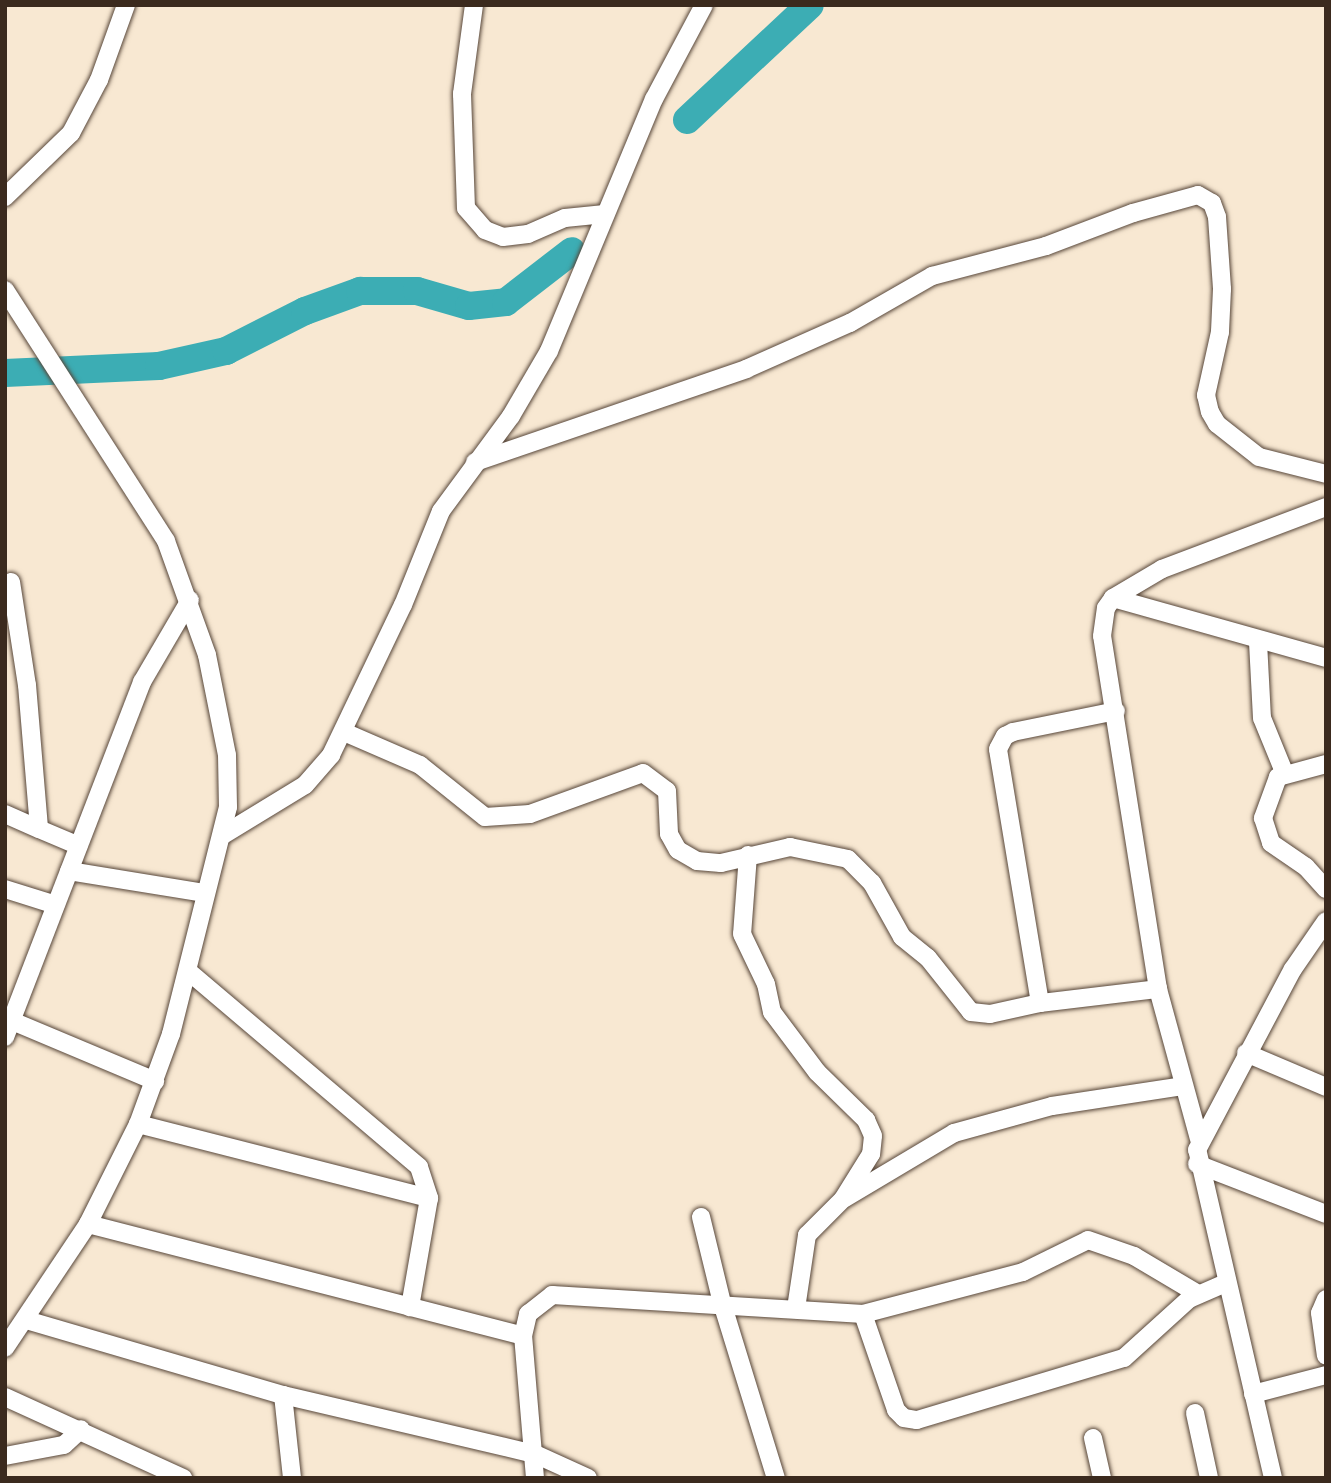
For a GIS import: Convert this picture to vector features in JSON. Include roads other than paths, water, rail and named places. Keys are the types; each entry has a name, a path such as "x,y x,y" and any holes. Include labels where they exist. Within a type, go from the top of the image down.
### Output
{"street":[{"path":"5,197 71,132 99,80 126,5"},
{"path":"474,5 462,94 466,208 485,230 503,237 528,234 565,218 606,214"},
{"path":"223,835 305,785 318,772 344,732 441,511 532,386 654,99 704,5"},
{"path":"475,462 746,369 850,323 932,276 1046,246 1133,213 1198,195 1212,203 1217,217 1222,289 1220,332 1206,396 1210,412 1217,424 1259,457 1326,474"},
{"path":"5,1348 88,1224 138,1124 155,1081 188,971 205,892 223,835 227,755 207,655 190,600 166,541 6,291"},
{"path":"1273,1478 1198,1164 1199,1139 1182,1086 1158,989 1102,636 1106,608 1113,597 1161,569 1326,507"},
{"path":"12,582 27,685 39,829"},
{"path":"1113,597 1258,642 1326,659"},
{"path":"155,1081 8,1025 142,682 190,600"},
{"path":"1258,642 1264,727 1284,772"},
{"path":"1040,1003 998,749 1005,736 1013,733 1116,711"},
{"path":"344,732 420,765 485,817 530,814 615,779 649,775 669,796 669,834 684,855 711,864 790,847 848,859 872,883 897,931 928,958 971,1012 990,1014 1040,1003 1158,989"},
{"path":"1326,764 1284,772 1272,783 1265,801 1266,836 1276,849 1306,867 1326,888"},
{"path":"5,814 79,846"},
{"path":"748,855 742,933 766,984 772,1012 817,1072 866,1120 873,1136 871,1154 843,1199 807,1235 796,1309"},
{"path":"69,872 205,892"},
{"path":"5,889 56,905"},
{"path":"1199,1139 1293,969 1326,921"},
{"path":"188,971 409,1157 422,1174 429,1198 410,1307"},
{"path":"1247,1053 1326,1087"},
{"path":"843,1199 947,1136 975,1126 1052,1106 1182,1086"},
{"path":"138,1124 429,1198"},
{"path":"1198,1164 1326,1214"},
{"path":"701,1217 722,1303 776,1478"},
{"path":"88,1224 523,1336"},
{"path":"535,1478 523,1336 528,1314 552,1295 722,1303 863,1314 1023,1272 1088,1240 1134,1256 1198,1294"},
{"path":"863,1314 896,1410 904,1418 917,1420 1124,1358 1198,1294 1226,1283"},
{"path":"1326,1299 1320,1313 1326,1356"},
{"path":"26,1320 283,1395 535,1454 588,1478"},
{"path":"1253,1394 1326,1375"},
{"path":"283,1395 292,1478"},
{"path":"5,1397 81,1429 183,1478"},
{"path":"1195,1413 1209,1478"},
{"path":"5,1456 64,1445 81,1429"},
{"path":"1093,1438 1102,1478"}],"waterway":[{"path":"687,120 810,5"},
{"path":"5,373 159,366 226,351 305,311 360,291 417,291 469,306 506,302 572,251"}]}
